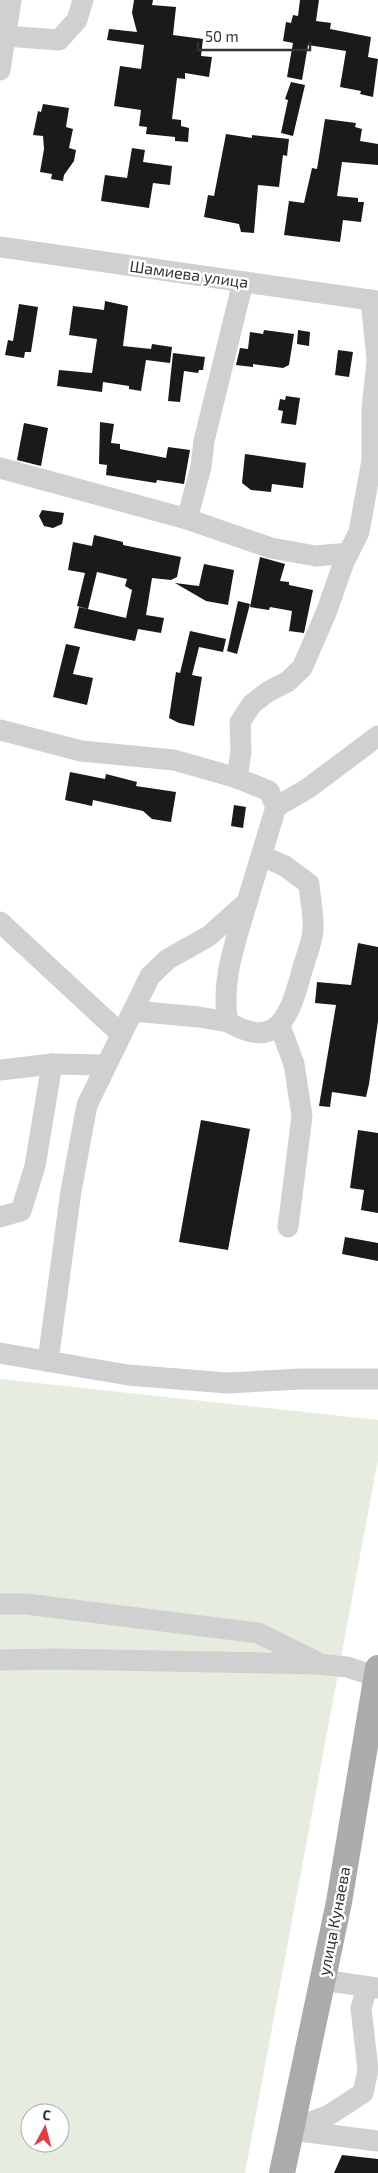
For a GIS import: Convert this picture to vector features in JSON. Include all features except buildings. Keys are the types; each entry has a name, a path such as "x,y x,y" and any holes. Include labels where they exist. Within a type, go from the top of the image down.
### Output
{"main road":[{"name":"улица Кунаева","path":"282,2173 339,1902 377,1674"}],"street":[{"path":"0,70 11,0"},
{"path":"5,36 60,40 77,20 83,0"},
{"name":"Шамиева улица","path":"0,247 374,301"},
{"path":"187,519 243,282"},
{"path":"237,778 241,751 240,722 252,704 269,691 288,682 302,668 359,532 372,460 372,409 376,360 374,301"},
{"path":"0,468 187,519 271,548 316,556 349,553"},
{"path":"0,730 81,751 174,760 237,778 269,791 276,807 232,957 224,1002 228,1022"},
{"path":"276,807 307,789 378,736"},
{"path":"134,1011 199,1017 228,1022 241,1030 266,1034 280,1026 293,1002 313,931 309,884 285,866 262,856"},
{"path":"48,1361 74,1172 88,1105 150,976 168,959 209,936 247,902"},
{"path":"0,922 121,1034"},
{"path":"280,1026 294,1064 302,1116 288,1227"},
{"path":"0,1070 52,1064 106,1065"},
{"path":"0,1217 21,1211 35,1166 52,1064"},
{"path":"0,1353 128,1375 227,1383 301,1379 378,1379"},
{"path":"0,1604 26,1604 258,1633 322,1665"},
{"path":"0,1660 55,1658 322,1665 347,1667 377,1674"},
{"path":"290,2130 329,2115 363,2093 368,2070 361,2008 372,1988 322,1980"},
{"path":"290,2130 378,2141"}],"shaded area":[{"path":"0,1379 378,1420 378,1459 245,2173 0,2173"}]}
